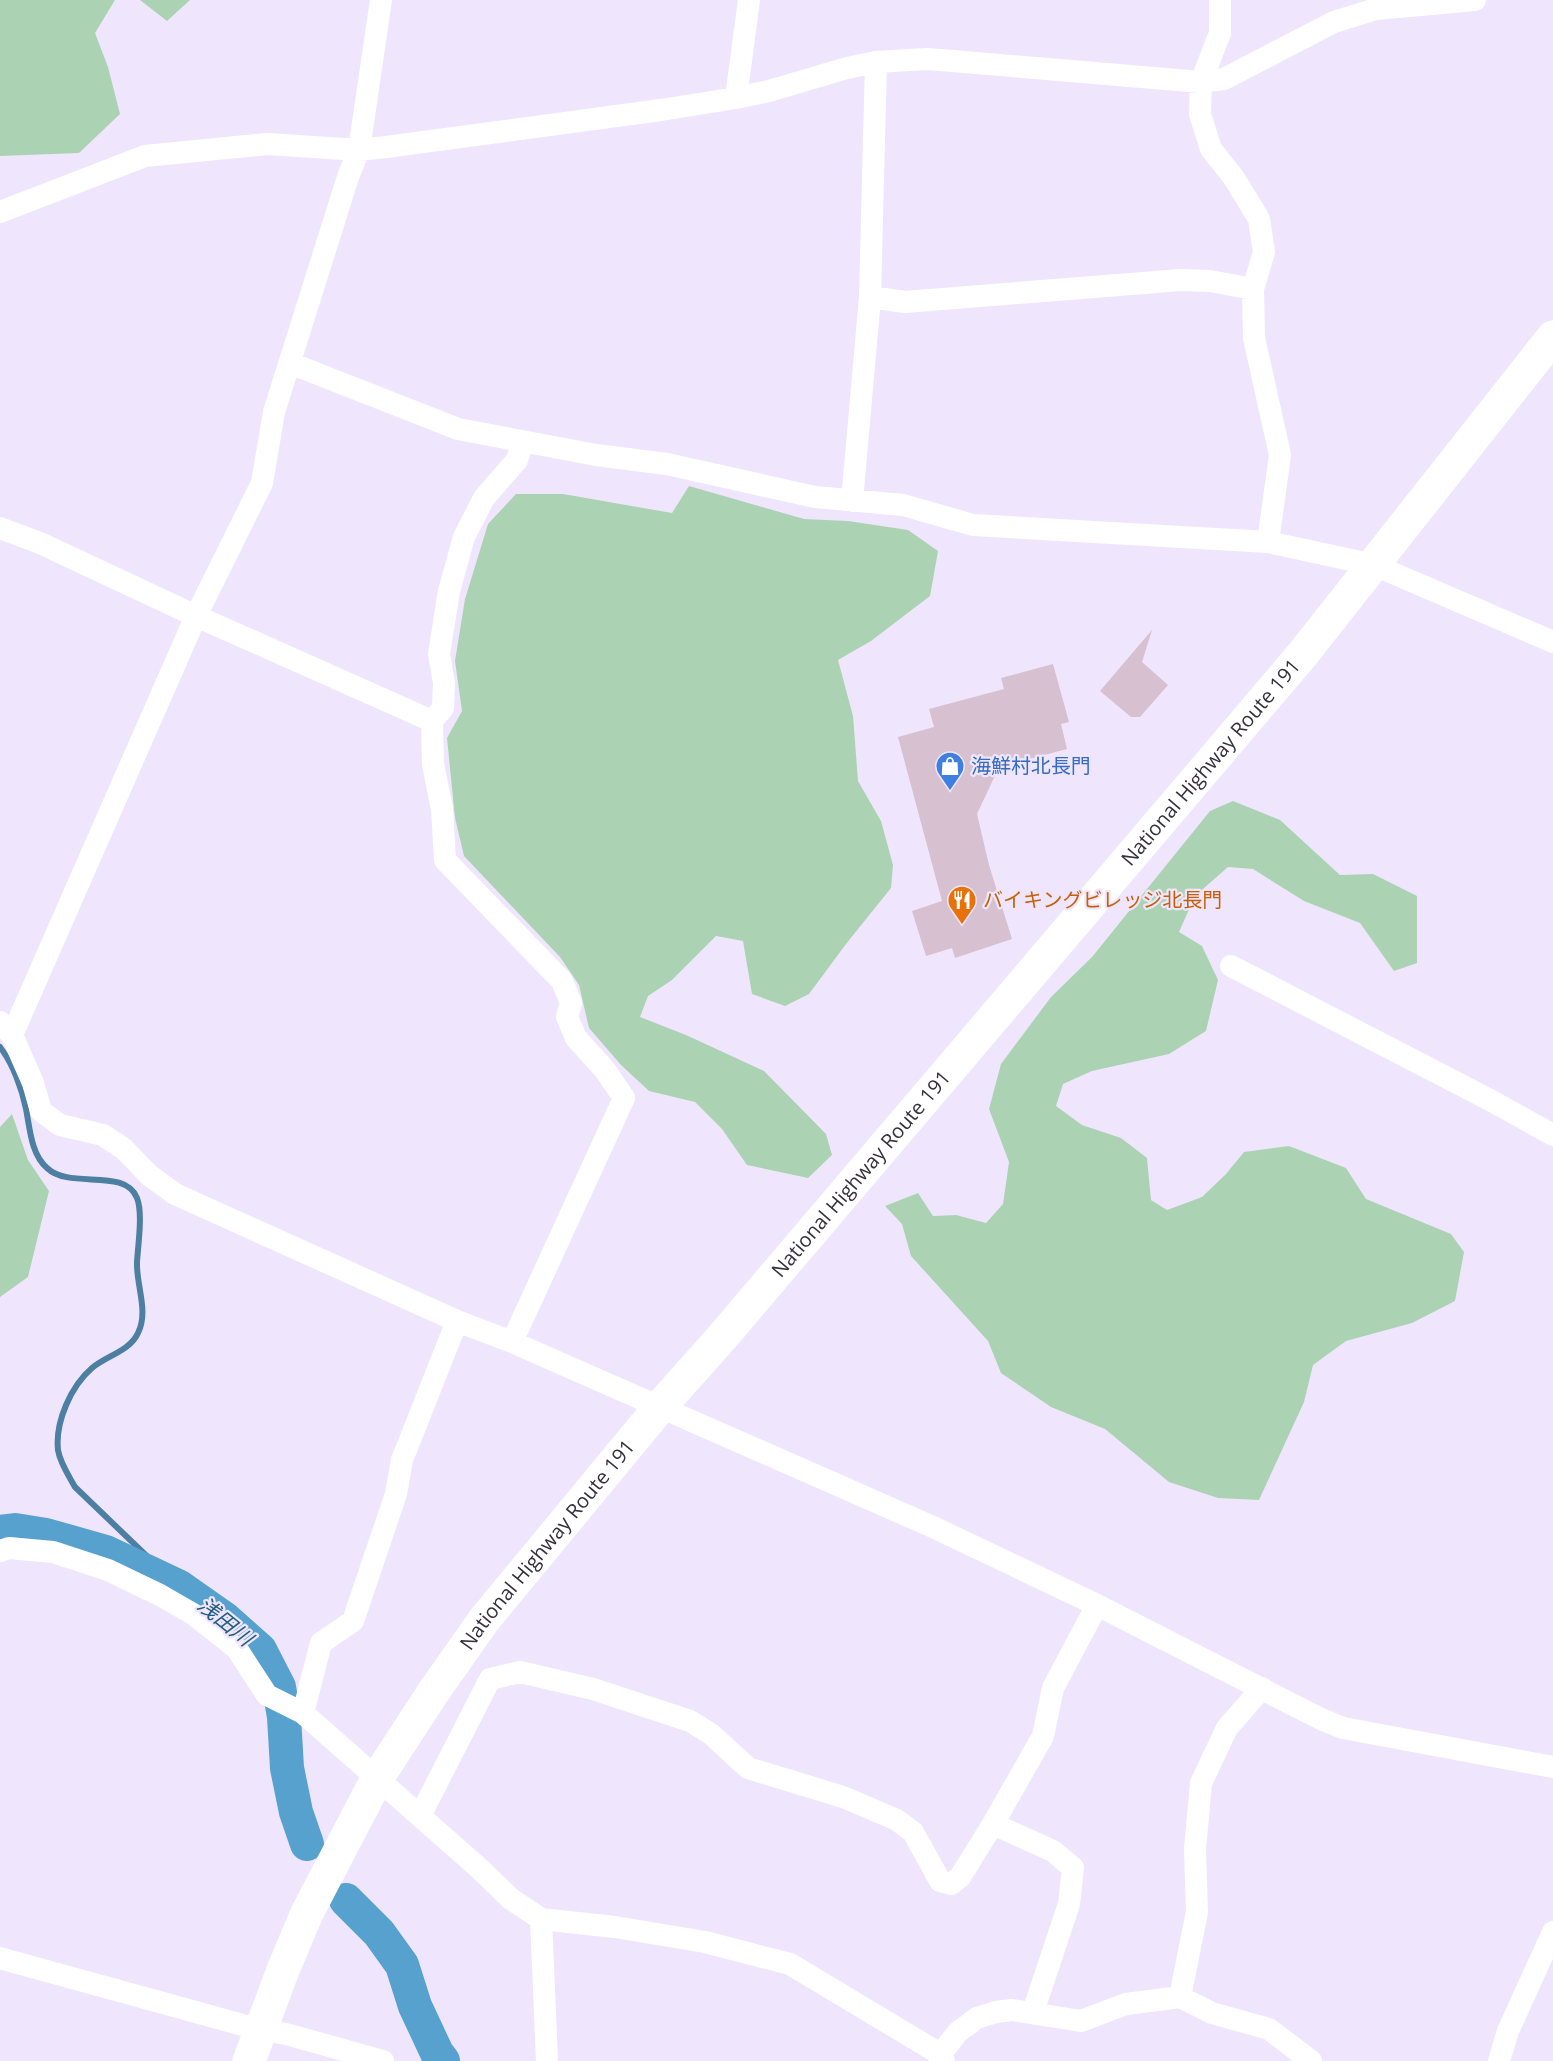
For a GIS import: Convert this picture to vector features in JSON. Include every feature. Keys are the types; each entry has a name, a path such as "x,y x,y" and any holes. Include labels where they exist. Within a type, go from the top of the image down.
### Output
{"highway":[{"name":"National Highway Route 191","path":"249,2061 307,1913 378,1777 484,1620 659,1408 724,1335 1248,718 1374,565 1553,337"}],"street":[{"path":"381,0 359,150 348,177 274,412 262,483 196,616 6,1029 33,1083 41,1111 60,1125 103,1135 124,1149 149,1175 175,1194 458,1321 512,1342 933,1527 1097,1605 1321,1719 1343,1728 1553,1767"},
{"path":"736,98 749,0"},
{"path":"1220,0 1220,33 1201,82 1200,114 1211,149 1234,178 1259,219 1264,252 1253,290 1254,338 1280,455 1268,542"},
{"path":"0,212 145,156 268,144 359,150 736,98 769,92 847,68 876,62 928,59 1201,82 1224,79 1334,22 1365,12 1475,0"},
{"path":"852,501 870,297 876,62"},
{"path":"870,297 905,302 1181,280 1210,281 1253,290"},
{"path":"290,363 458,429 596,455 667,464 804,495 903,505 973,525 1268,542 1374,565 1553,642"},
{"path":"512,1342 624,1098 605,1070 576,1038 567,1017 571,1004 562,981 445,860 442,809 433,764 432,721 443,708 444,682 439,654 449,591 464,537 484,498 517,460 523,442"},
{"path":"0,528 40,543 196,616 432,721"},
{"path":"1232,966 1553,1135"},
{"path":"291,1707 321,1643 353,1621 396,1494 402,1460 458,1321"},
{"path":"0,1551 9,1548 53,1552 108,1570 193,1614 237,1648 267,1695 291,1707 378,1777 511,1899 541,1919 615,1927 705,1942 790,1964 935,2051 941,2058 958,2032 977,2018 1012,2010 1081,2021 1126,2004 1180,1997 1212,2013 1269,2030 1311,2061"},
{"path":"420,1816 490,1679 519,1672 593,1689 690,1721 711,1734 748,1768 843,1797 897,1820 913,1832 940,1881 951,1884 960,1876 993,1824 1043,1736 1053,1689 1097,1605"},
{"path":"1180,1997 1197,1912 1194,1849 1201,1784 1227,1728 1262,1688"},
{"path":"993,1824 1053,1851 1073,1868 1070,1904 1033,2012"},
{"path":"541,1919 547,2061"},
{"path":"1499,2061 1508,2031 1553,1932"},
{"path":"0,1958 382,2061"}],"green space":[{"path":"0,0 115,0 95,33 108,67 120,114 79,153 0,156"},
{"path":"140,0 190,0 167,21"},
{"path":"689,486 804,519 848,521 908,530 938,551 930,596 871,641 838,660 853,716 858,781 881,821 893,865 891,888 809,994 785,1006 752,994 743,941 716,936 672,980 648,996 640,1017 686,1035 764,1071 826,1134 832,1155 808,1178 747,1165 722,1129 695,1102 649,1091 621,1065 589,1028 579,985 560,957 464,856 455,818 447,738 462,711 455,661 465,599 488,524 516,494 563,494 672,513"},
{"path":"1233,801 1280,820 1340,875 1373,874 1417,896 1417,963 1394,971 1360,923 1304,901 1253,869 1228,867 1195,896 1179,932 1202,946 1218,980 1206,1031 1169,1054 1092,1071 1063,1084 1056,1106 1082,1125 1121,1138 1147,1158 1151,1200 1167,1210 1202,1197 1226,1174 1244,1152 1289,1146 1346,1168 1366,1199 1451,1234 1464,1252 1455,1301 1412,1323 1346,1341 1313,1365 1304,1402 1259,1500 1218,1498 1169,1482 1105,1429 1051,1407 1001,1373 988,1341 911,1256 902,1224 885,1206 918,1193 933,1216 956,1215 986,1223 1003,1204 1009,1162 989,1109 1001,1064 1051,997 1092,957 1210,811"},
{"path":"12,1114 28,1160 49,1191 28,1277 0,1297 0,1127"}],"building":[{"path":"1152,630 1142,662 1168,685 1140,717 1131,717 1100,691"},
{"name":"海鮮村北長門","path":"1053,664 1069,722 1061,724 1067,749 999,767 977,814 989,865 1012,939 955,958 952,948 926,956 912,911 942,901 898,737 934,727 929,709 1004,689 1001,678"}],"waterway":[{"path":"0,1047 19,1085 32,1141 38,1156 47,1168 69,1178 121,1183 131,1189 139,1204 137,1271 142,1307 141,1325 134,1339 124,1349 92,1368 77,1384 62,1416 58,1450 75,1487 178,1586"},
{"name":"浅田川","path":"0,1532 15,1530 46,1535 106,1552 178,1586 225,1619 260,1650 279,1687 284,1717 287,1768 296,1812 307,1844"},
{"name":"浅田川","path":"346,1900 379,1933 402,1965 415,2006 443,2061"}],"place":[{"name":"海鮮村北長門","path":"950,792"},
{"name":"バイキングビレッジ北長門","path":"962,926"}]}
